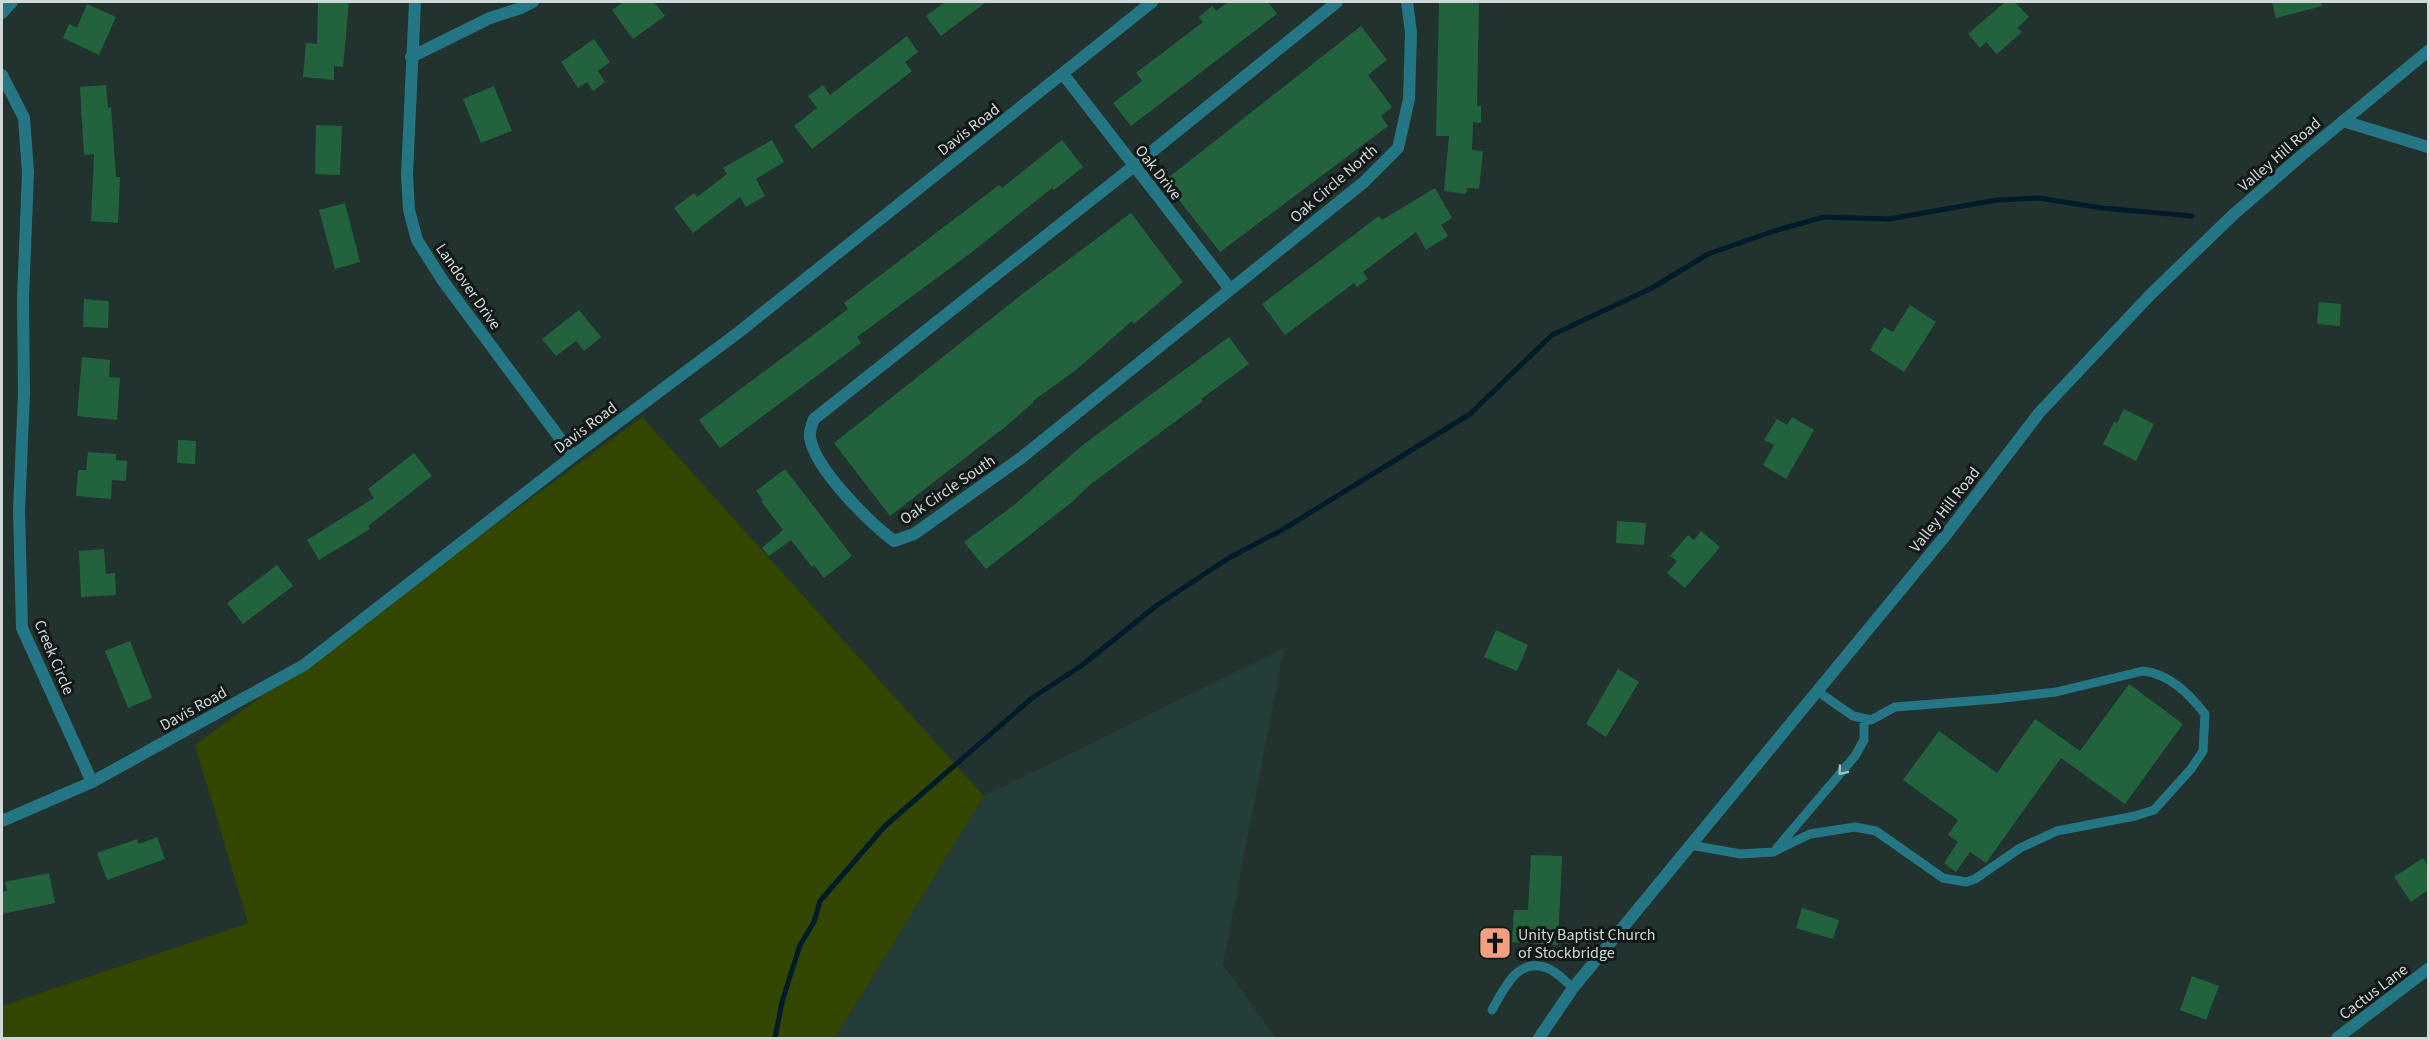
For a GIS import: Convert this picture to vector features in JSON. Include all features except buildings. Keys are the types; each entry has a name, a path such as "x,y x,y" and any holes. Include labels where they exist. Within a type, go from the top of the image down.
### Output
{"street":[{"path":"2,13 12,2"},
{"name":"Landover Drive","path":"415,2 407,174 409,210 417,240 443,281 573,456"},
{"path":"411,57 490,18 533,2"},
{"name":"Davis Road","path":"2,821 92,782 304,665 573,456 739,332 1152,2"},
{"path":"1134,166 1337,2"},
{"name":"Oak Circle North","path":"1230,289 1364,182 1398,148 1409,99 1411,33 1407,2"},
{"name":"Valley Hill Road","path":"1539,1038 1573,988 1946,536 2039,413 2150,295 2234,214 2428,51"},
{"name":"Oak Drive","path":"1063,74 1230,289"},
{"name":"Creek Circle","path":"2,75 24,118 28,172 23,298 24,394 19,511 22,628 92,782"},
{"path":"2343,121 2428,147"},
{"name":"Oak Circle South","path":"1134,166 814,419 809,435 819,463 875,526 894,541 914,534 1021,458 1230,289"},
{"name":"Cactus Lane","path":"2337,1038 2428,969"}],"lane":[{"path":"1690,845 1741,854 1773,852 1810,834 1855,827 1876,831 1943,878 1966,882 1975,879 2020,848 2057,831 2135,816 2154,810 2165,800 2203,751 2205,714 2195,701 2172,680 2157,672 2143,671 2056,692 1894,707 1871,720 1853,716 1817,691"},
{"path":"1773,852 1855,756 1864,740 1864,719"},
{"path":"1492,1010 1512,974 1524,968 1538,966 1550,969 1573,988"}],"shaded area":[{"path":"1284,648 1223,965 1276,1038 835,1038 984,796"}],"green space":[{"path":"642,417 984,796 835,1038 2,1038 2,1006 248,923 195,745"}],"waterway":[{"path":"775,1038 782,1002 800,945 814,922 820,901 885,826 1032,698 1081,666 1156,606 1227,559 1282,530 1470,414 1552,335 1652,288 1708,254 1774,231 1824,217 1889,219 1997,200 2039,198 2102,208 2192,216"}],"place":[{"name":"Unity Baptist Church of Stockbridge","path":"1495,943"}]}
